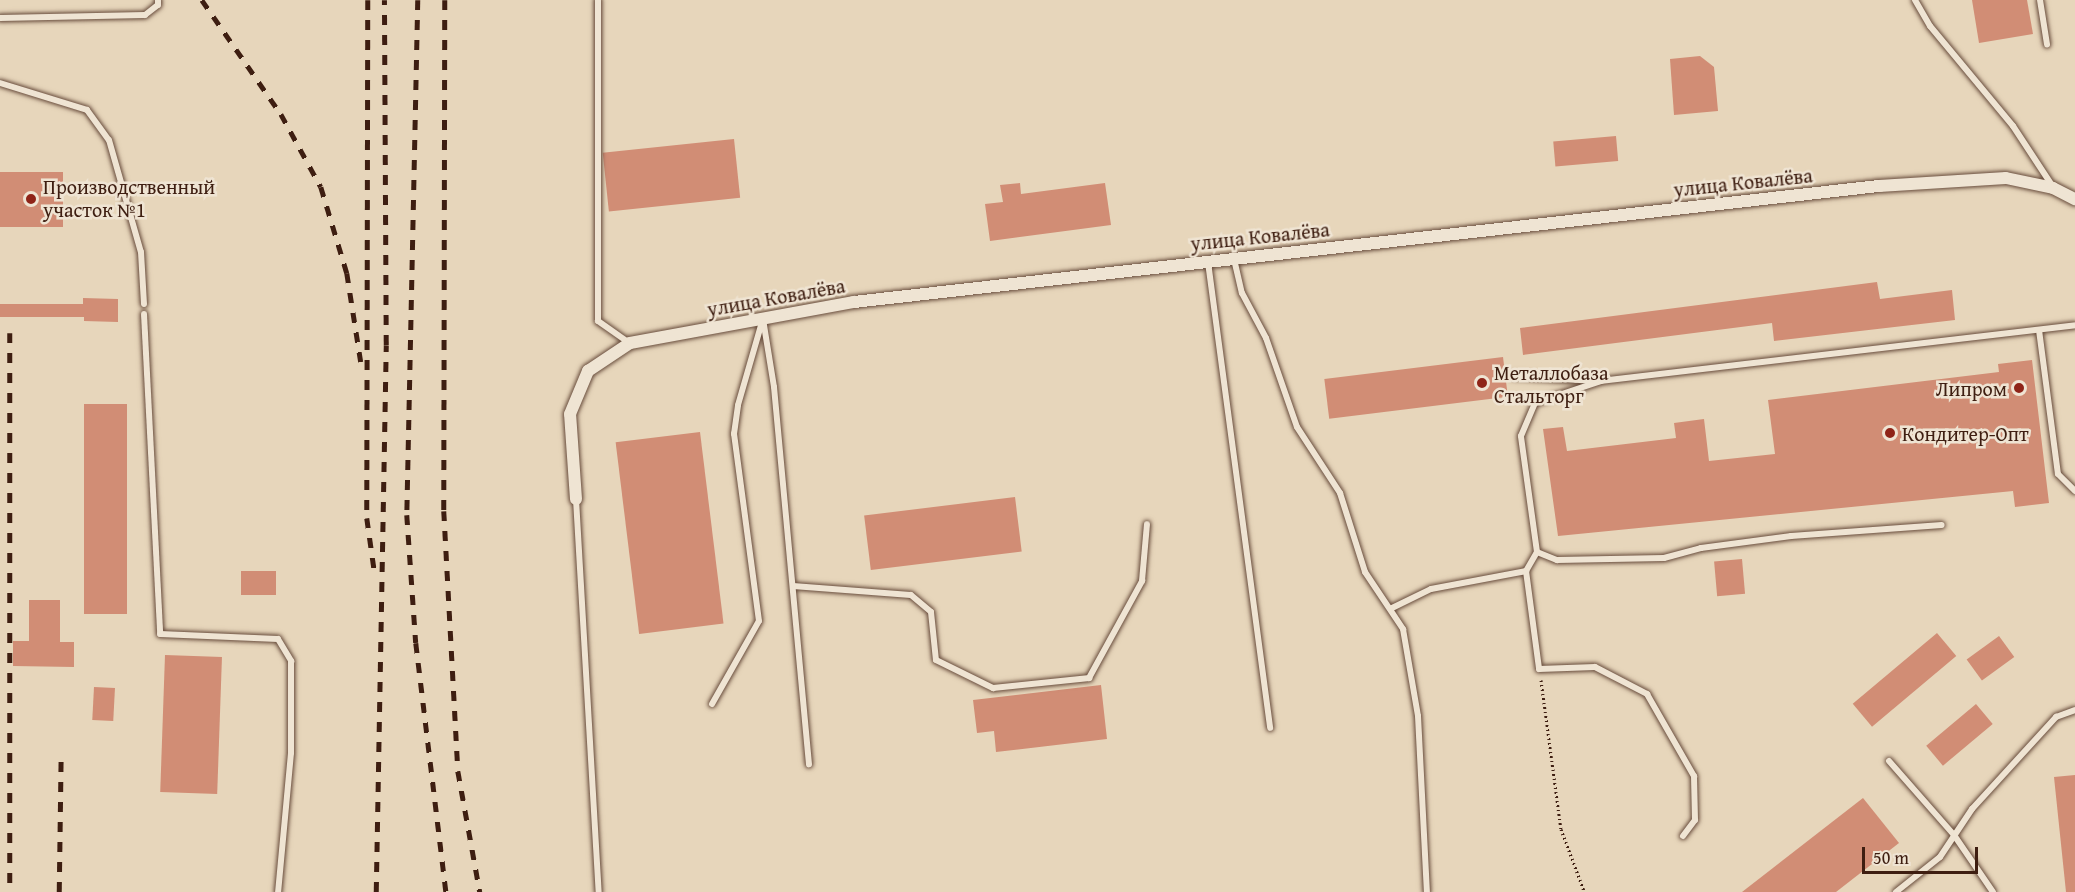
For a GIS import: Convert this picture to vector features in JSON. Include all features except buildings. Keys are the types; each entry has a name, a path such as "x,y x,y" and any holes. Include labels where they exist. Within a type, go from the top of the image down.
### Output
{"street":[{"name":"улица Ковалёва","path":"576,499 570,414 588,371 630,343 854,302 1879,186 2006,178 2053,188 2075,199"}],"lane":[{"path":"0,18 145,15 158,5 158,0"},
{"path":"598,0 598,321 630,343"},
{"path":"1915,0 1930,26 2013,126 2053,188"},
{"path":"2040,0 2047,44"},
{"path":"0,83 87,110 109,140 141,252 144,304"},
{"path":"1234,259 1242,293 1266,338 1297,427 1340,493 1365,572 1392,608 1403,629 1418,716 1427,892"},
{"path":"1208,262 1270,728"},
{"path":"144,314 160,634 278,639 291,661 291,753 278,892"},
{"path":"763,319 774,387 809,764"},
{"path":"712,704 759,621 734,434 738,405 763,319"},
{"path":"1512,376 1601,381 2075,326"},
{"path":"2039,330 2058,474 2075,490"},
{"path":"1601,381 1535,403 1521,436 1537,552 1526,571 1539,669 1595,668 1647,694 1694,776 1695,820 1683,837"},
{"path":"576,499 599,892"},
{"path":"793,586 911,595 931,612 936,660 993,688 1089,678 1142,581 1147,524"},
{"path":"1537,552 1557,560 1664,558 1701,548 1791,536 1942,525"},
{"path":"1392,608 1431,589 1526,571"},
{"path":"1896,892 1940,857 1972,808 2056,717 2075,711"},
{"path":"1889,760 1954,835 1993,892"}],"path":[{"path":"1539,669 1561,828 1584,891"}],"railway":[{"path":"202,0 281,114 321,187 347,273 361,362"},
{"path":"368,0 367,518 375,575"},
{"path":"376,892 386,345 384,0"},
{"path":"418,0 407,515 416,643 446,892"},
{"path":"445,0 444,511 458,771 480,892"},
{"path":"10,333 10,892"},
{"path":"59,892 61,757"}],"place":[{"name":"Производственный участок №1","path":"31,199"},
{"name":"Металлобаза Стальторг","path":"1482,383"},
{"name":"Липром","path":"2019,388"},
{"name":"Кондитер-Опт","path":"1890,433"}]}
